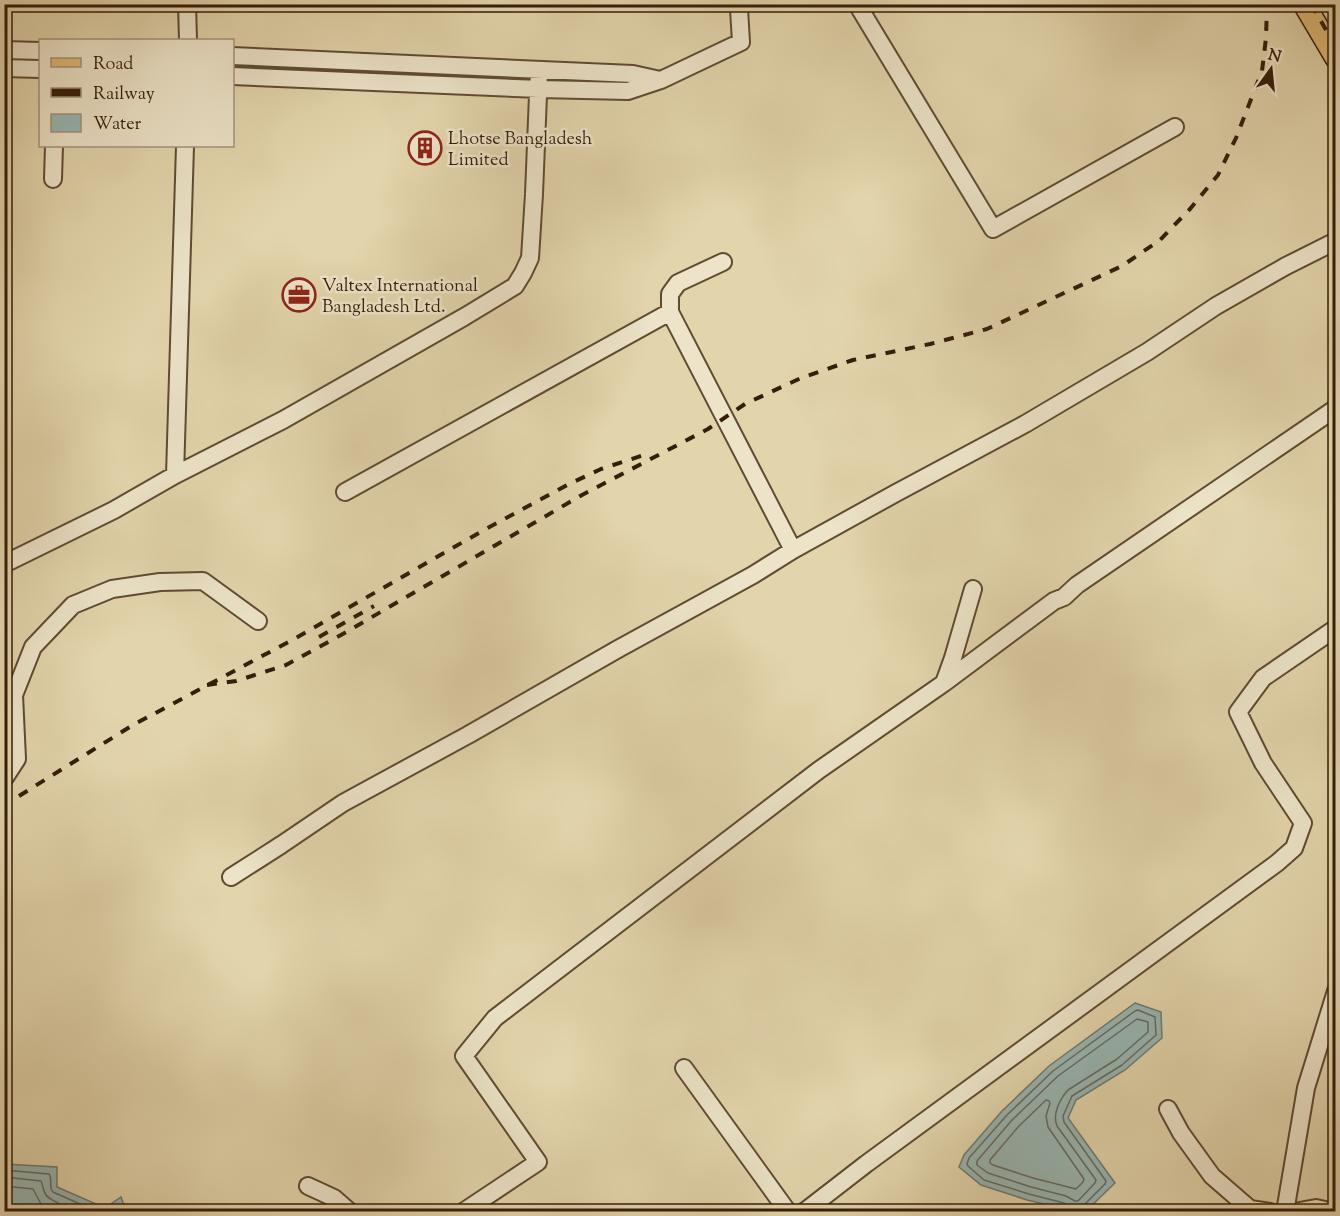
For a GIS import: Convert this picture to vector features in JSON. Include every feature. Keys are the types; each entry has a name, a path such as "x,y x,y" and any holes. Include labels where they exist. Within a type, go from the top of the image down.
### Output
{"main road":[{"path":"1304,4 1335,58"}],"street":[{"path":"187,4 188,39"},
{"path":"234,76 628,91 661,80 741,42 736,4"},
{"path":"857,4 993,229 1175,127"},
{"path":"4,50 39,51"},
{"path":"234,56 633,74 661,80"},
{"path":"4,68 39,69"},
{"path":"4,564 114,510 175,475 283,420 515,286 530,258 539,70"},
{"path":"53,179 54,147"},
{"path":"175,475 184,147"},
{"path":"231,877 343,803 468,735 793,550 1025,424 1147,352 1216,306 1335,241"},
{"path":"723,262 678,283 670,294 670,312 793,550"},
{"path":"345,492 670,312"},
{"path":"463,1212 538,1162 464,1056 495,1018 819,770 944,683 1054,601 1064,597 1077,585 1335,408"},
{"path":"4,778 17,759 14,695 33,647 73,605 112,589 160,582 203,581 258,621"},
{"path":"944,683 973,589"},
{"path":"804,1212 866,1164 1249,884 1294,848 1303,823 1263,763 1238,712 1263,678 1335,628"},
{"path":"1285,1212 1306,1088 1335,991"},
{"path":"684,1068 788,1212"},
{"path":"1168,1109 1181,1133 1212,1176 1250,1209 1270,1212"},
{"path":"308,1186 334,1198 350,1212"},
{"path":"1294,1212 1316,1208 1334,1212"}],"water":[{"path":"1135,1003 1161,1012 1162,1038 1125,1070 1076,1100 1068,1118 1115,1183 1086,1211 1074,1211 1027,1200 981,1185 959,1167 964,1155 1002,1111 1049,1066"},
{"path":"4,1164 57,1167 57,1187 105,1208 121,1197 126,1211 5,1211"}],"railway":[{"path":"207,685 236,681 286,665 582,495 708,429 745,404 801,378 853,360 987,329 1122,266 1160,240 1218,175 1236,138 1262,71 1267,4"},
{"path":"1311,4 1336,47"},
{"path":"19,796 133,725 294,639 484,530 601,469 647,454"},
{"path":"319,637 374,606"}],"place":[{"name":"Lhotse Bangladesh Limited","path":"425,148"},
{"name":"Valtex International Bangladesh Ltd.","path":"299,295"}]}
